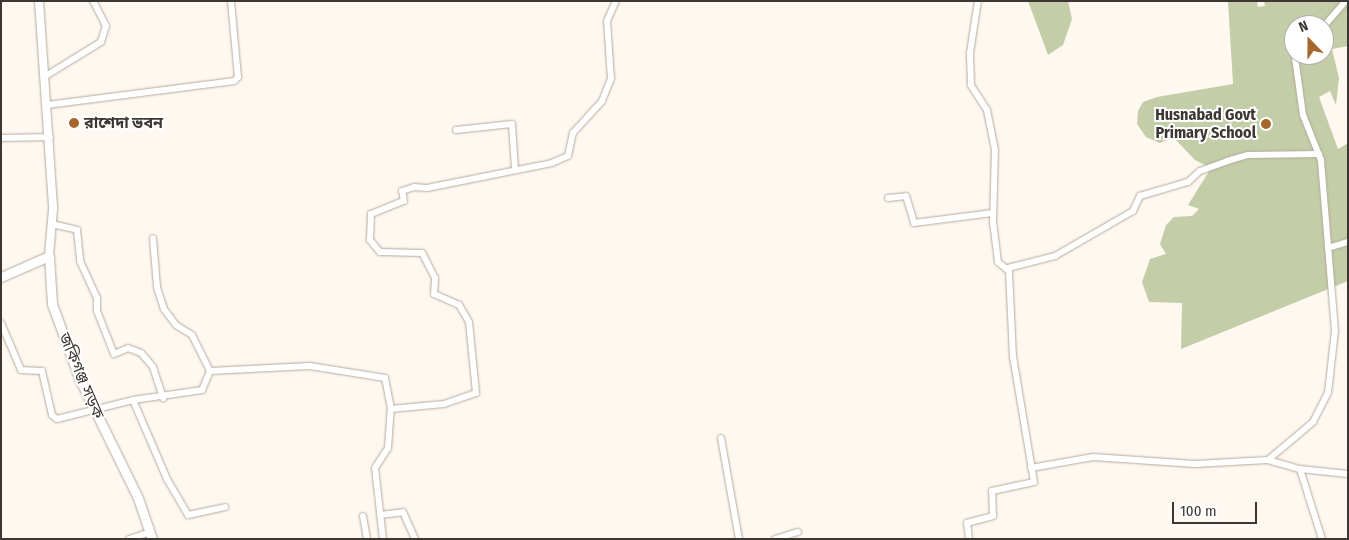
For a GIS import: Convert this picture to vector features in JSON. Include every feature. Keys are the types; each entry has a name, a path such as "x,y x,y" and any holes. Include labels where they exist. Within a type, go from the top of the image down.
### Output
{"main road":[{"path":"1,278 49,256"},
{"name":"জকিগঞ্জ সড়ক","path":"49,256 52,304 95,411 151,535"}],"street":[{"path":"39,1 50,137 52,224 49,256"},
{"path":"44,77 101,42 106,26 94,1"},
{"path":"47,105 234,81 238,77 231,1"},
{"path":"391,409 444,404 476,393 471,335 460,305 434,294 435,278 422,253 380,252 370,240 371,214 404,201 402,191 414,187 427,188 568,156 573,133 602,101 610,79 607,21 616,1"},
{"path":"978,1 970,53 971,85 987,110 995,150 992,213 998,262 1008,268 1055,256 1133,211 1140,196 1188,182 1218,165 1248,155 1319,154"},
{"path":"1334,15 1346,1"},
{"path":"1268,460 1313,422 1328,393 1335,332 1319,154 1303,115 1296,65"},
{"path":"456,130 512,124 515,169"},
{"path":"1,138 50,137"},
{"path":"888,198 906,196 914,223 992,213"},
{"path":"52,224 77,230 80,261 98,298 98,311 114,354 128,348 141,353 153,367 163,398"},
{"path":"1,323 20,370 42,371 52,415 57,419 133,400 163,398 202,390 210,371 192,335 176,325 164,309 157,286 153,238"},
{"path":"1328,248 1348,242"},
{"path":"969,539 967,523 993,516 992,491 1034,482 1013,357 1008,268"},
{"path":"210,371 310,366 385,378 391,409 388,448 375,468 383,539"},
{"path":"133,400 188,515 225,507"},
{"path":"720,438 738,539"},
{"path":"1031,468 1107,457 1195,464 1268,460 1300,469 1348,474"},
{"path":"1300,469 1322,539"},
{"path":"380,515 403,512 414,539"},
{"path":"363,516 366,539"},
{"path":"775,539 798,532"},
{"path":"129,539 151,535"}],"green space":[{"path":"1028,1 1068,1 1072,19 1063,45 1048,55"},
{"path":"1228,1 1257,1 1258,7 1265,6 1264,1 1348,1 1348,46 1334,49 1334,15 1284,15 1284,65 1334,65 1334,57 1339,78 1336,105 1330,91 1319,97 1338,149 1348,143 1348,281 1181,349 1182,303 1149,302 1142,282 1150,259 1166,254 1160,244 1166,225 1174,217 1192,216 1199,209 1188,205 1211,168 1195,160 1173,137 1160,143 1146,137 1137,124 1138,111 1143,102 1157,97 1233,84"}],"place":[{"name":"রাশেদা ভবন","path":"74,123"},
{"name":"Husnabad Govt Primary School","path":"1266,124"}]}
